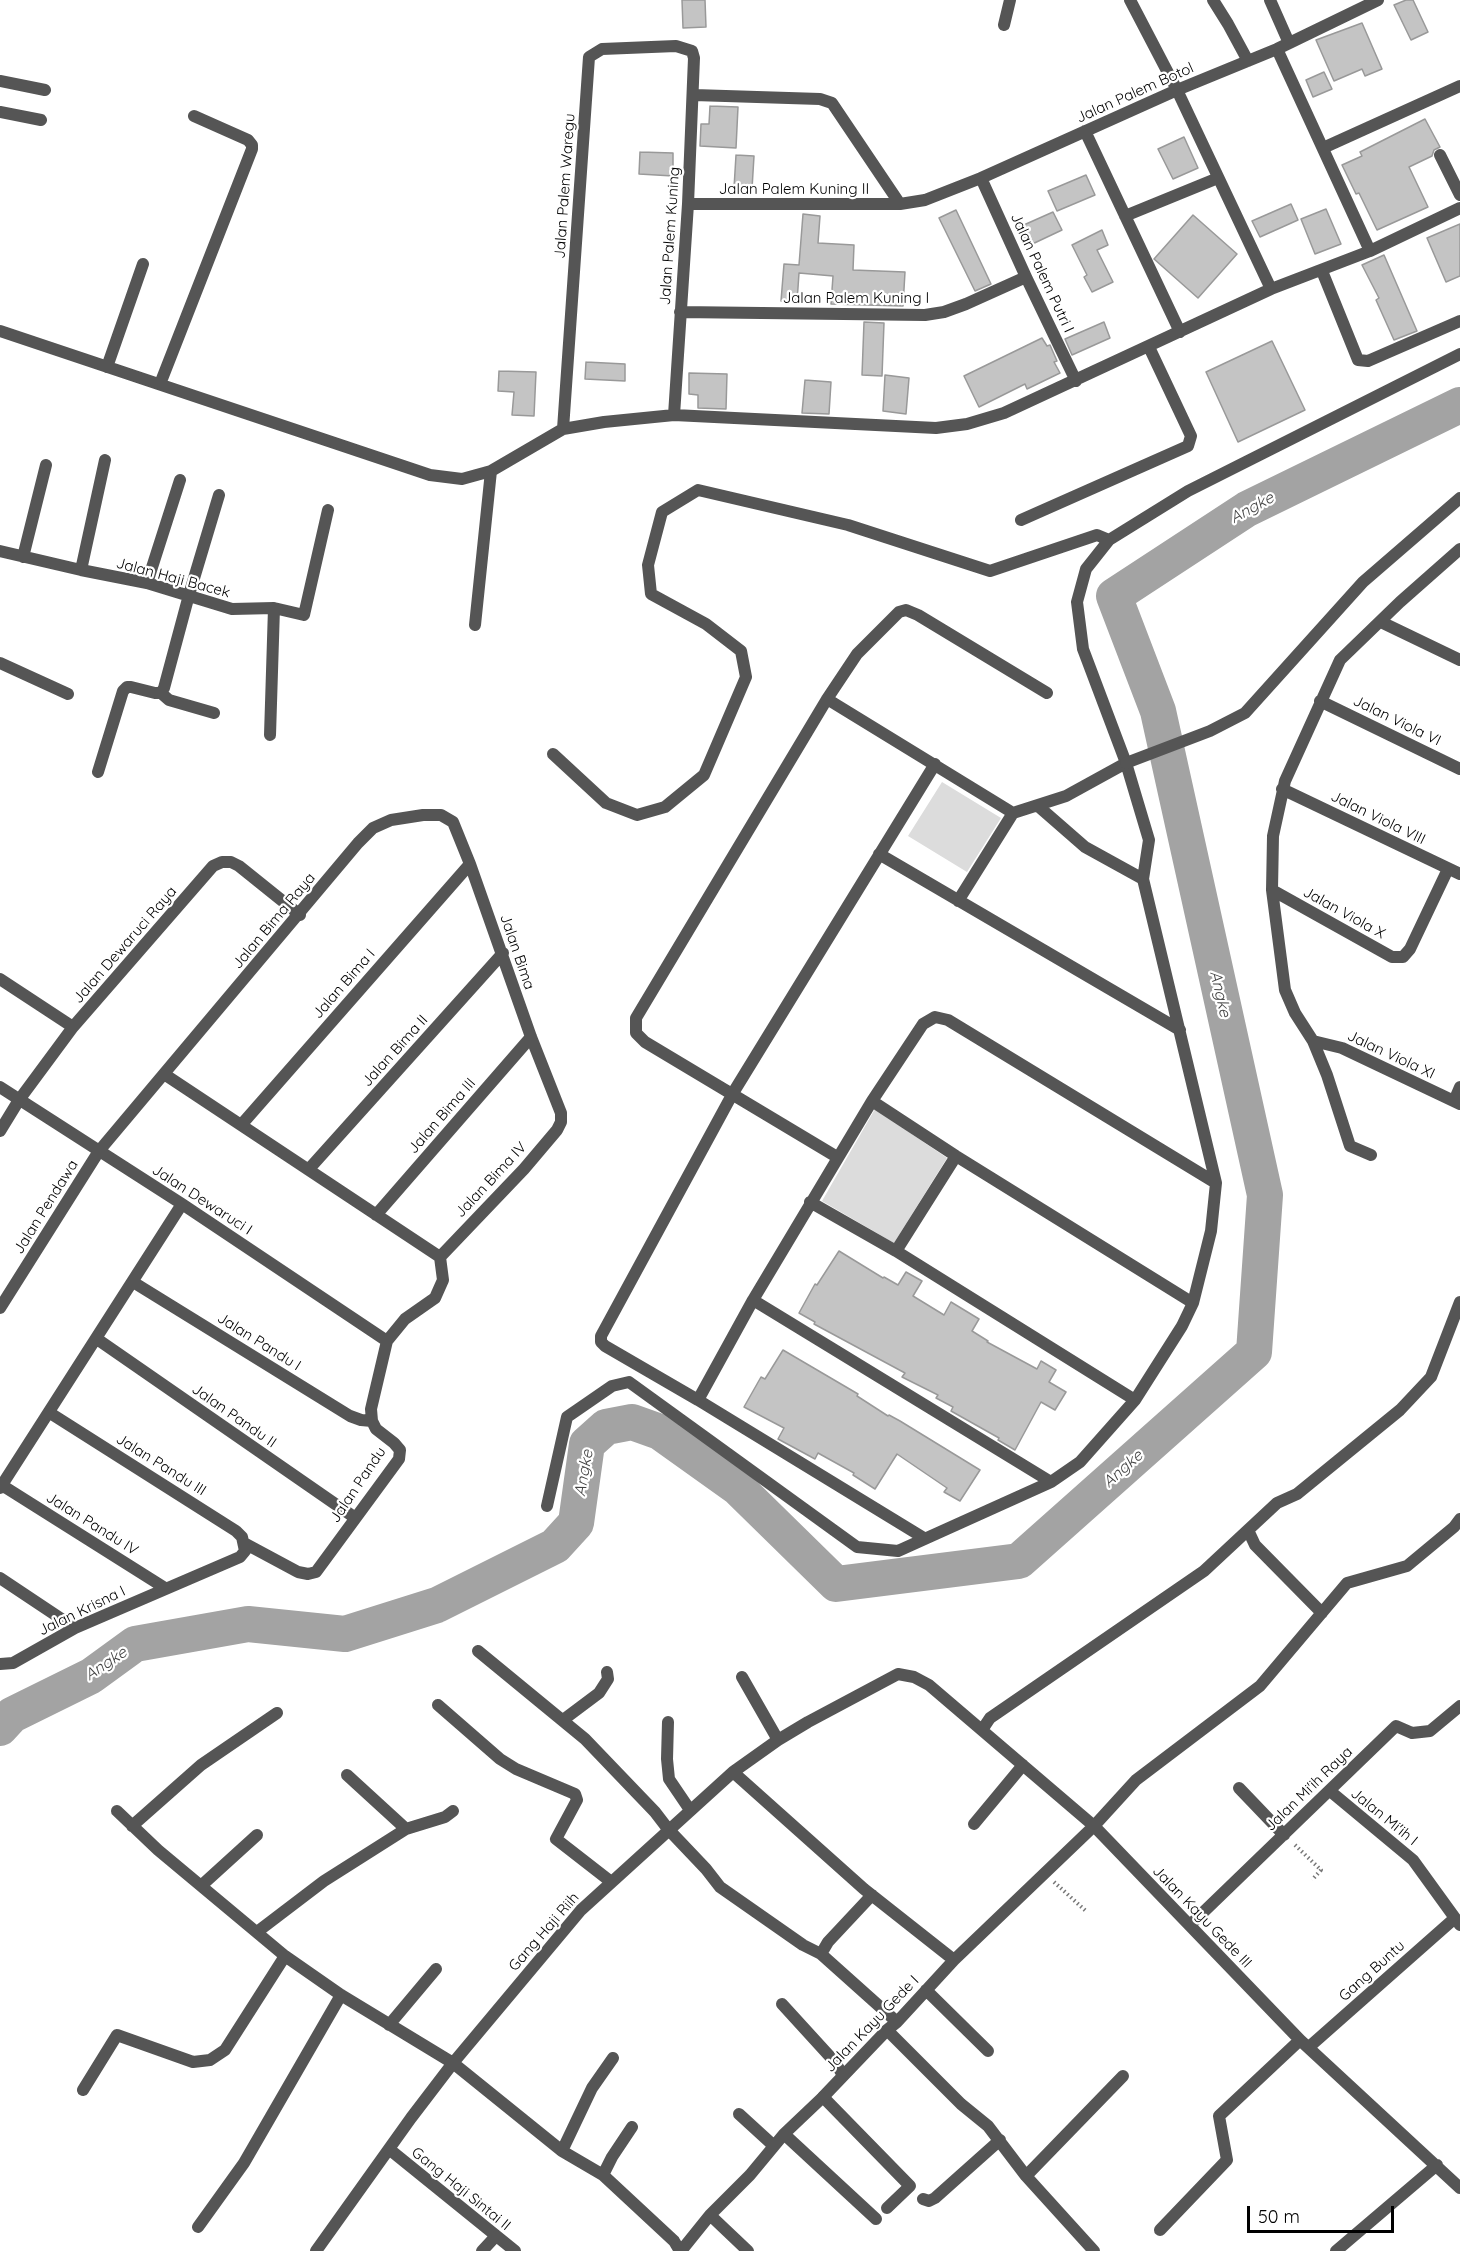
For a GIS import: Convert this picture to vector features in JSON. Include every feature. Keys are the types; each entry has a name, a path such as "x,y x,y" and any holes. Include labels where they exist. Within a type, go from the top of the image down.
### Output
{"street":[{"path":"1004,25 1010,0"},
{"path":"1130,0 1177,90 1271,289"},
{"path":"1213,0 1248,61"},
{"path":"1270,0 1289,43"},
{"name":"Jalan Palem Botol","path":"900,204 924,200 981,178 1177,90 1277,49 1378,0"},
{"name":"Jalan Palem Waregu","path":"563,429 589,57 602,49 676,46 692,51 694,58"},
{"path":"1277,49 1370,250"},
{"name":"Jalan Palem Kuning","path":"674,415 688,204 694,58"},
{"path":"0,81 45,90"},
{"path":"1323,148 1460,86"},
{"path":"694,95 820,99 832,103 900,204"},
{"path":"0,112 41,120"},
{"path":"160,384 252,149 248,140 194,116"},
{"path":"1085,131 1180,332"},
{"path":"1440,155 1460,195"},
{"name":"Jalan Palem Putri I","path":"981,178 1076,381"},
{"path":"1125,216 1218,178"},
{"name":"Jalan Palem Kuning II","path":"688,204 900,204"},
{"path":"0,331 430,475 462,479 491,471 563,429 604,422 674,415 936,428 967,424 1004,413 1271,289 1322,271 1460,208"},
{"path":"107,367 143,264"},
{"path":"1322,271 1358,360 1368,361 1460,321"},
{"name":"Jalan Palem Kuning I","path":"680,312 925,315 944,312 966,304 1026,277"},
{"path":"1021,520 1188,446 1191,436 1149,347"},
{"path":"547,1506 567,1417 612,1386 629,1382 857,1546 898,1551 1051,1482 1080,1462 1135,1400 1182,1326 1193,1303 1211,1231 1216,1183 1143,879 1149,840 1131,761 1083,649 1077,602 1086,568 1109,540 1188,491 1460,354"},
{"path":"81,570 105,460"},
{"path":"23,557 46,465"},
{"path":"475,625 491,471"},
{"path":"147,583 180,480"},
{"path":"553,754 606,803 637,815 665,807 704,775 746,677 741,651 706,624 651,594 648,565 662,512 699,490 848,525 990,571 1097,535 1109,540"},
{"path":"161,693 219,495"},
{"path":"958,901 1013,813 1066,796 1131,761 1210,731 1245,713 1363,582 1460,498"},
{"name":"Jalan Haji Bacek","path":"0,551 147,583 232,609 274,608 304,615 328,510"},
{"path":"1371,1155 1350,1146 1314,1041 1295,1013 1285,990 1272,890 1273,836 1282,789 1340,660 1457,556"},
{"path":"270,735 274,608"},
{"path":"837,1157 645,1042 636,1033 636,1018 827,699 857,654 899,612 906,610 918,615 1047,693"},
{"path":"1381,622 1460,660"},
{"path":"0,663 68,694"},
{"path":"98,772 123,691 127,687 161,693 169,700 214,713"},
{"path":"827,699 1013,813"},
{"name":"Jalan Viola VI","path":"1320,701 1460,769"},
{"path":"924,1538 605,1346 601,1342 601,1336 733,1094 935,764"},
{"name":"Jalan Viola VIII","path":"1282,789 1454,872"},
{"path":"1038,806 1085,847 1143,879"},
{"name":"Jalan Bima","path":"423,815 441,815 453,822 561,1113 561,1122"},
{"name":"Jalan Bima Raya","path":"99,1151 300,915 358,843 373,828 391,820 423,815"},
{"path":"879,854 1180,1030"},
{"name":"Jalan Dewaruci Raya","path":"0,1131 19,1100 73,1027 213,866 222,862 231,862 239,866 300,915"},
{"name":"Jalan Bima I","path":"242,1124 470,864"},
{"name":"Jalan Viola X","path":"1272,890 1392,957 1402,957 1410,948 1454,872"},
{"name":"Jalan Bima II","path":"309,1169 503,953"},
{"path":"0,978 73,1027"},
{"path":"698,1400 753,1300 837,1157 923,1024 935,1017 948,1020 1216,1183"},
{"name":"Jalan Bima III","path":"376,1215 531,1037"},
{"name":"Jalan Viola XI","path":"1314,1041 1342,1048 1457,1102"},
{"path":"164,1074 440,1257 443,1280 435,1298 405,1319 387,1341 372,1409 372,1421"},
{"name":"Jalan Dewaruci I","path":"0,1087 182,1204 387,1341"},
{"path":"1457,1102 1460,1087"},
{"path":"872,1101 956,1156 1193,1303"},
{"name":"Jalan Bima IV","path":"440,1257 524,1169 557,1130 561,1122"},
{"name":"Jalan Pendawa","path":"0,1308 99,1151"},
{"path":"896,1251 956,1156"},
{"path":"810,1202 896,1251 1135,1400"},
{"path":"1,1486 50,1413 182,1204"},
{"name":"Jalan Pandu I","path":"133,1282 350,1416 372,1421"},
{"path":"753,1300 1051,1482"},
{"path":"982,1730 990,1718 1204,1571 1277,1503 1297,1494 1400,1410 1431,1377 1460,1302"},
{"name":"Jalan Pandu II","path":"97,1339 354,1517"},
{"name":"Jalan Pandu III","path":"50,1413 236,1531 242,1537 245,1547"},
{"name":"Jalan Pandu","path":"245,1547 298,1572 308,1574 316,1572 354,1517 399,1459 400,1450 376,1429 372,1421"},
{"name":"Jalan Pandu IV","path":"1,1486 165,1588"},
{"name":"Jalan Kayu Gede I","path":"681,2251 710,2215 750,2175 784,2134 823,2097 954,1960 1094,1826 1136,1780 1260,1686 1347,1583 1407,1566 1454,1527 1460,1519"},
{"path":"1248,1530 1255,1545 1322,1613"},
{"path":"165,1588 240,1557 245,1547"},
{"path":"0,1578 75,1628"},
{"name":"Jalan Krisna I","path":"0,1664 13,1663 75,1628 165,1588"},
{"path":"478,1651 585,1739 655,1812 668,1830 720,1887 803,1945 821,1954 892,2026 961,2104 988,2126 1026,2176 1094,2251"},
{"path":"563,1720 599,1694 608,1679 607,1672"},
{"name":"Gang Haji Riih","path":"316,2251 453,2063 581,1910 610,1881 733,1772 778,1740 874,1685 898,1674 914,1677"},
{"path":"742,1677 778,1740"},
{"name":"Jalan Kayu Gede III","path":"914,1677 929,1685 1094,1826 1304,2044 1460,2188"},
{"path":"438,1705 500,1759 516,1769 575,1794 577,1800 555,1839 610,1881"},
{"name":"Jalan Mi'ih Raya","path":"1190,1925 1396,1726 1412,1733 1430,1731 1458,1711"},
{"path":"132,1826 171,1789 277,1713"},
{"path":"668,1722 669,1779 690,1810"},
{"path":"974,1824 1023,1765"},
{"path":"733,1772 872,1895 954,1960"},
{"path":"347,1775 406,1829"},
{"path":"1239,1788 1284,1835"},
{"name":"Jalan Mi'ih I","path":"1330,1791 1413,1860 1457,1921"},
{"path":"117,1811 179,1868 285,1956 341,1995 453,2063 562,2151 603,2175 674,2241 681,2251"},
{"path":"257,1932 324,1881 406,1829 445,1817 453,1811"},
{"path":"202,1885 257,1835"},
{"path":"821,1954 828,1942 872,1895"},
{"name":"Gang Buntu","path":"1160,2230 1227,2160 1219,2116 1304,2044 1457,1921"},
{"path":"83,2090 117,2035 193,2062 210,2060 225,2050 285,1956"},
{"path":"389,2025 436,1969"},
{"path":"926,1990 988,2051"},
{"path":"198,2227 244,2163 341,1995"},
{"path":"782,2004 834,2061 843,2075"},
{"path":"562,2151 592,2088 613,2058"},
{"path":"1026,2176 1123,2076"},
{"path":"823,2097 923,2199 929,2201 1000,2140"},
{"path":"739,2114 774,2146"},
{"path":"603,2175 612,2157 633,2127"},
{"path":"784,2134 876,2218"},
{"name":"Gang Haji Sintai II","path":"389,2149 515,2251"},
{"path":"1336,2251 1437,2165"},
{"path":"887,2208 910,2186"},
{"path":"710,2215 748,2251"},
{"path":"482,2251 495,2237"}],"path":[{"path":"1284,1835 1321,1870 1312,1880"},
{"path":"1045,1873 1088,1912"}],"shaded area":[{"path":"942,782 1001,818 967,872 908,836"},
{"path":"875,1109 947,1158 894,1243 822,1201"}],"building":[{"path":"682,0 705,0 706,27 683,28"},
{"path":"1413,0 1428,32 1411,40 1394,5"},
{"path":"1362,23 1382,69 1365,76 1362,69 1334,81 1316,40"},
{"path":"1324,72 1332,89 1313,97 1306,80"},
{"path":"710,106 738,107 736,148 700,146 701,124 709,124"},
{"path":"1425,119 1440,147 1434,150 1432,156 1409,167 1428,207 1377,230 1342,165 1362,156 1360,152"},
{"path":"1184,137 1198,168 1173,179 1158,149"},
{"path":"640,152 673,153 673,176 639,174"},
{"path":"736,155 754,156 752,189 734,188"},
{"path":"1086,175 1095,195 1057,211 1048,191"},
{"path":"1291,204 1298,220 1260,237 1252,221"},
{"path":"1326,209 1341,244 1315,254 1301,219"},
{"path":"956,210 991,284 975,291 939,218"},
{"path":"1053,212 1062,230 1026,247 1017,228"},
{"path":"803,214 820,216 818,243 854,245 853,270 905,272 903,306 831,304 833,276 799,273 797,302 781,301 784,264 799,265"},
{"path":"1193,215 1237,254 1198,298 1154,259"},
{"path":"1460,224 1460,276 1446,282 1427,238"},
{"path":"1102,230 1108,245 1097,250 1113,282 1092,292 1084,277 1087,275 1072,245"},
{"path":"1384,255 1417,331 1394,340 1376,300 1379,298 1362,265"},
{"path":"864,322 884,323 882,376 862,375"},
{"path":"1104,322 1110,338 1072,355 1065,339"},
{"path":"1042,338 1047,346 1050,345 1057,361 1054,362 1060,373 1027,389 1025,384 979,407 964,376"},
{"path":"1272,341 1305,410 1238,442 1206,372"},
{"path":"586,362 625,364 625,381 585,379"},
{"path":"499,371 536,372 534,416 512,415 514,392 498,391"},
{"path":"689,373 727,374 726,409 698,408 698,395 689,394"},
{"path":"885,375 909,378 906,414 883,411"},
{"path":"805,380 831,382 829,414 802,413"},
{"path":"839,1251 898,1285 906,1272 922,1281 913,1296 944,1315 951,1302 979,1319 972,1331 987,1342 1037,1369 1041,1361 1056,1370 1049,1382 1066,1392 1055,1410 1041,1402 1015,1450 998,1440 999,1438 951,1411 953,1407 936,1398 938,1395 902,1377 905,1373 814,1324 815,1322 799,1313 815,1284 817,1285"},
{"path":"783,1350 980,1470 960,1501 944,1492 947,1488 897,1454 875,1489 853,1475 854,1473 818,1453 815,1459 778,1439 784,1428 744,1407 761,1377 765,1379"}],"waterway":[{"name":"Angke","path":"0,1728 12,1715 91,1676 135,1644 248,1624 345,1634 437,1605 555,1546 576,1523 587,1444 606,1427 632,1422 660,1432 737,1487 836,1584 1019,1561 1254,1352 1265,1195 1158,711 1114,596 1247,509 1460,405"}]}
